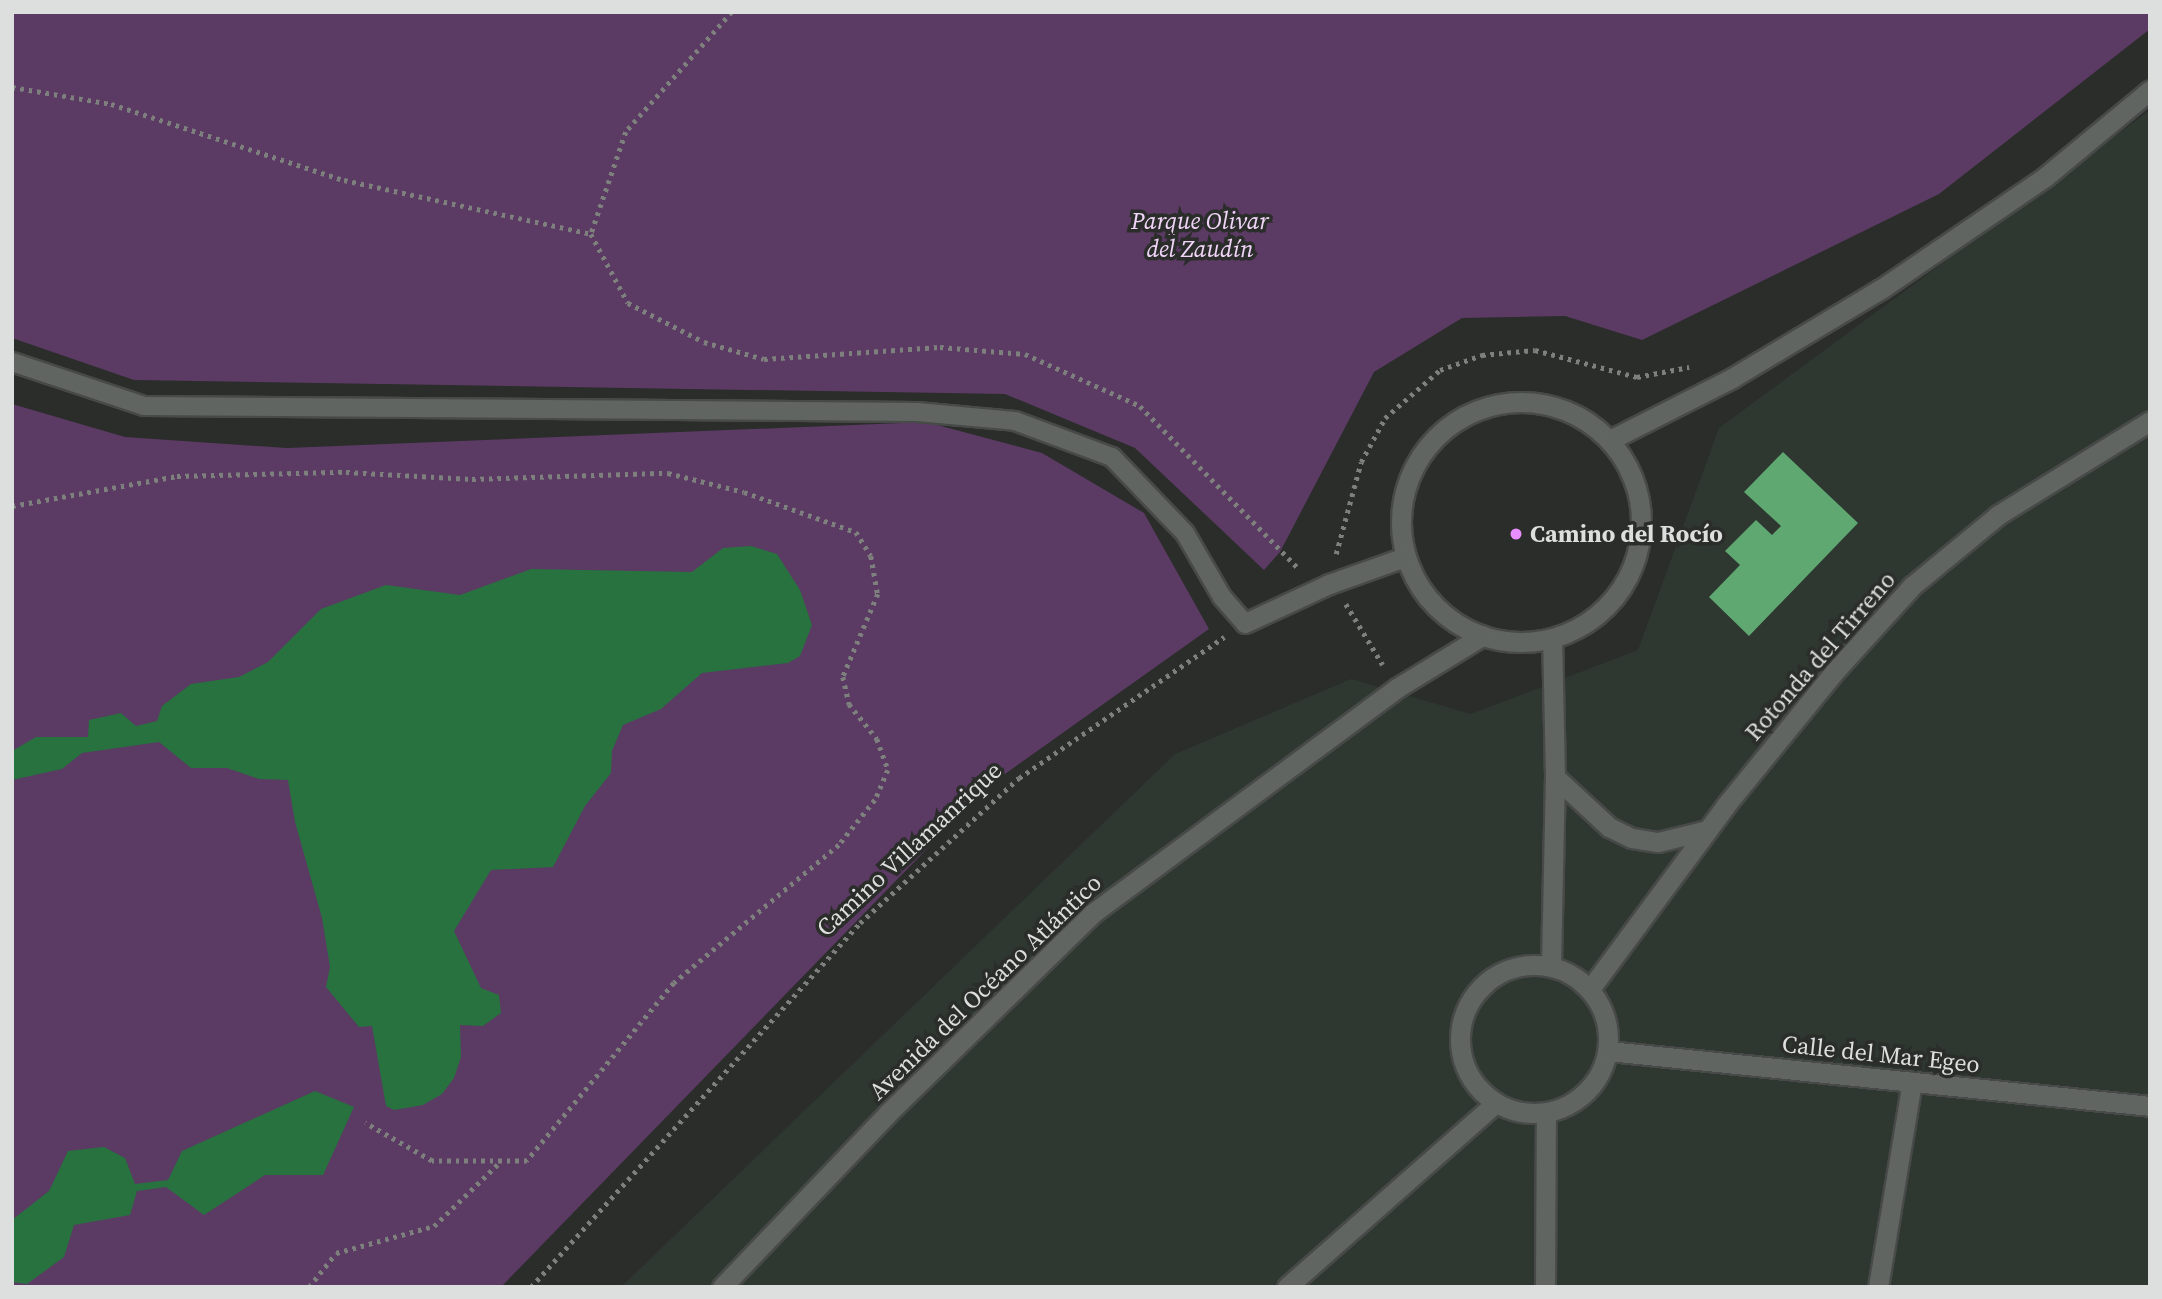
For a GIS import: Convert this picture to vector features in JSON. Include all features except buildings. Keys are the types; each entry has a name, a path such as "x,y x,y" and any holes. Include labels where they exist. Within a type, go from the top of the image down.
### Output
{"street":[{"path":"1610,440 1732,378 1881,289 2045,177 2150,90"},
{"path":"1512,402 1548,405 1581,417 1610,440 1629,469 1640,502 1641,538 1634,560 1612,601 1585,624 1552,638 1517,642 1482,636 1448,618 1422,591 1405,557 1400,521 1406,486 1421,454 1446,428 1477,410 1512,402"},
{"name":"Rotonda del Tirreno","path":"1590,989 1708,830 1834,671 1912,586 1998,515 2150,421"},
{"path":"1245,623 1333,582 1405,557"},
{"name":"Avenida del Océano Atlántico","path":"722,1287 888,1113 1093,913 1397,688 1482,636"},
{"path":"1551,966 1555,777 1552,638"},
{"path":"1555,777 1609,827 1632,838 1658,842 1708,830"},
{"path":"1528,964 1551,966 1590,989 1608,1029 1608,1051 1601,1073 1587,1091 1568,1105 1546,1112 1521,1112 1496,1103 1471,1079 1459,1046 1469,1000 1484,982 1505,970 1528,964"},
{"name":"Calle del Mar Egeo","path":"1608,1051 2150,1106"},
{"path":"1878,1287 1912,1082"},
{"path":"1287,1287 1496,1103"},
{"path":"1545,1287 1546,1112"}],"lane":[{"path":"12,362 144,406 917,412 1016,421 1112,457 1185,533 1223,597 1245,623"}],"path":[{"path":"628,303 591,234 626,132 732,12"},
{"path":"12,88 111,104 344,180 591,234"},
{"path":"1397,688 1333,582 1337,543 1361,462 1385,418 1440,370 1482,355 1535,351 1637,377 1698,364"},
{"path":"12,506 177,476 346,472 472,479 668,473 744,492 856,531 871,556 878,594 843,677 849,704 877,739 888,770 876,800 839,845 674,984 527,1161 432,1161 365,1123"},
{"name":"Camino Villamanrique","path":"531,1287 860,923 1019,778 1245,623"},
{"path":"309,1287 337,1252 434,1226 500,1161"}],"shaded area":[{"path":"2150,110 2150,1287 621,1287 1175,754 1351,679 1471,714 1638,650 1719,428"},
{"path":"751,546 777,554 800,590 812,625 800,656 788,663 702,673 661,709 623,725 612,751 611,773 585,806 553,867 491,870 454,931 481,988 499,995 501,1013 483,1026 460,1025 461,1057 454,1078 442,1094 423,1105 394,1110 386,1106 372,1026 359,1027 326,987 330,967 322,918 295,822 288,780 259,779 227,768 191,768 159,742 82,753 62,769 12,780 12,751 36,737 88,737 89,720 121,713 136,726 157,721 162,706 191,684 239,677 268,662 321,609 386,585 460,595 531,569 692,572 723,548"},
{"path":"315,1091 354,1107 323,1175 265,1175 204,1215 166,1187 137,1191 130,1215 74,1225 64,1257 27,1284 12,1282 12,1220 49,1191 68,1151 104,1147 125,1158 135,1184 168,1180 182,1151"}],"green space":[{"name":"Parque Olivar del Zaudín","path":"12,12 2150,12 2150,29 1939,194 1642,340 1565,316 1462,318 1374,372 1280,552 1264,570 1135,448 1005,394 134,380 12,338"},
{"path":"12,404 125,437 287,448 926,422 1042,453 1144,513 1209,629 988,786 501,1287 12,1287"}],"place":[{"name":"Camino del Rocío","path":"1516,534"}]}
